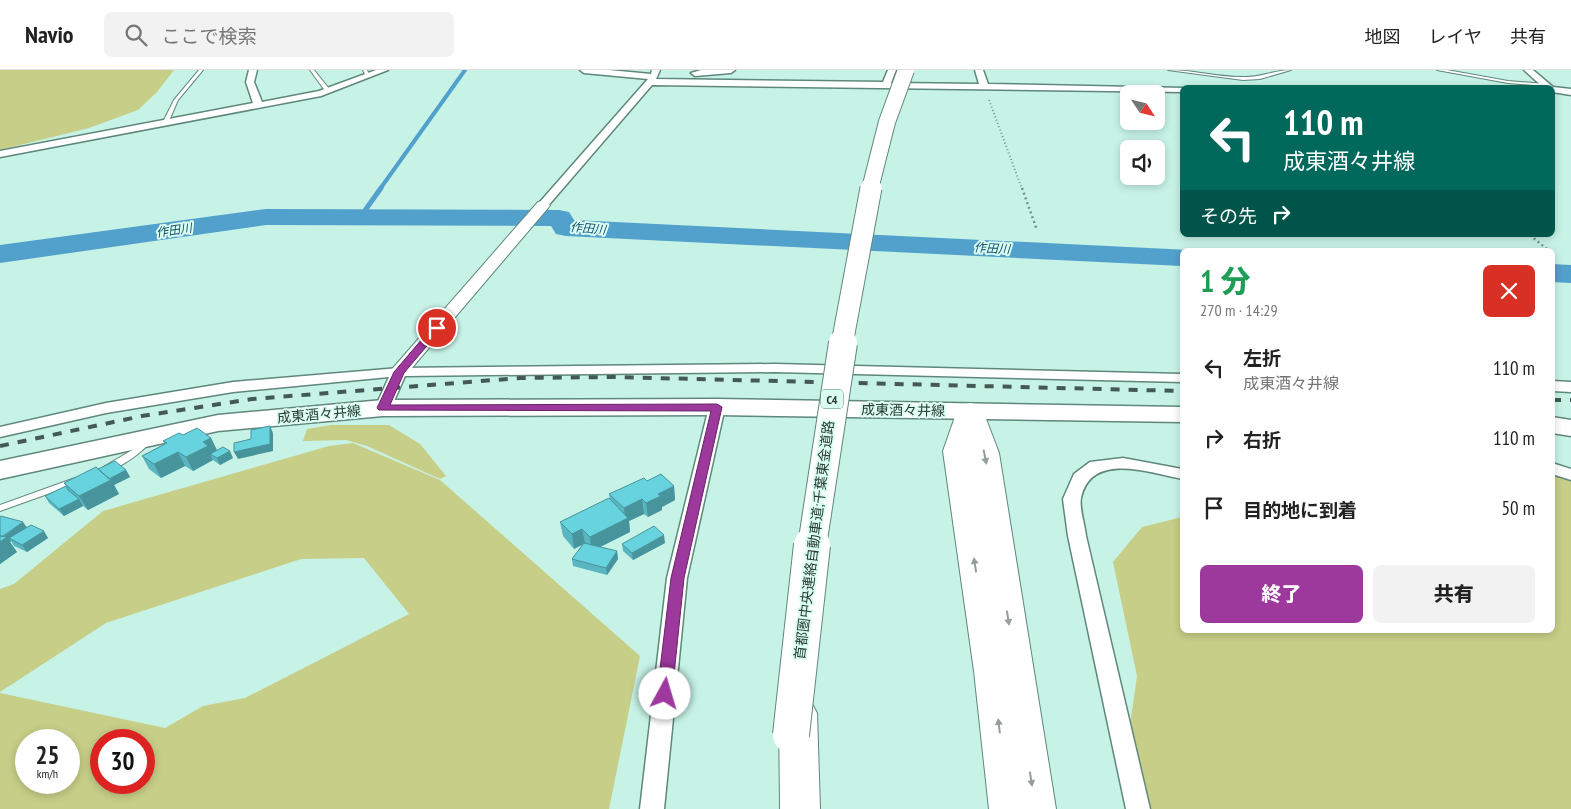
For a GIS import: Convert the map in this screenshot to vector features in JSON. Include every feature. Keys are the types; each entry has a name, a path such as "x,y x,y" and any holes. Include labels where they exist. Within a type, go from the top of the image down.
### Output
{"highway":[{"name":"首都圏中央連絡自動車道;千葉東金道路","path":"795,735 797,671 834,386 869,198 886,124 896,93 896,77"},
{"path":"970,411 956,451 992,670 1009,809"},
{"path":"970,411 985,453 1036,809"},
{"path":"786,809 795,735"},
{"path":"795,735 800,809"}],"main road":[{"name":"成東酒々井線","path":"0,470 218,423 383,408 717,407 1180,415"},
{"path":"1555,425 1571,428"}],"street":[{"path":"253,70 250,82 258,104"},
{"path":"0,154 328,91 367,72 384,70"},
{"path":"584,70 654,76 896,77 984,86 1180,89"},
{"path":"383,408 399,372 654,76 731,70"},
{"path":"892,70 896,77"},
{"path":"979,70 984,86"},
{"path":"1528,70 1546,85"},
{"path":"1555,90 1571,92"},
{"path":"0,432 106,408 233,387 399,372 775,368 1180,378"},
{"path":"1555,386 1571,387"},
{"path":"652,809 677,578 717,407"},
{"path":"1138,809 1077,536 1072,499 1080,478 1096,466 1123,463 1180,474"},
{"path":"1555,469 1571,475"}],"lane":[{"path":"166,122 176,100 201,70"},
{"path":"312,70 328,91"},
{"path":"1170,70 1243,79 1260,78 1290,70"},
{"path":"1440,70 1526,85"},
{"path":"100,471 137,451 151,437"},
{"path":"0,508 84,478"}],"path":[{"path":"984,86 1037,230"},
{"path":"1532,237 1546,248"}],"green space":[{"path":"0,70 174,70 157,92 138,110 89,128 0,150"},
{"path":"331,425 389,425 420,444 446,476 440,479 367,446 346,440 303,441 307,429"},
{"path":"353,443 440,480 640,656 609,809 0,809 0,693 165,728 203,706 245,698 409,614 364,558 301,559 106,623 0,692 0,589 14,584 103,511 329,446"},
{"path":"1555,474 1571,477 1571,809 1146,809 1125,759 1137,676 1113,562 1142,527 1180,518 1180,633 1555,633"}],"building":[{"path":"270,426 270,444 234,452 234,443 251,439 251,430"},
{"path":"197,428 211,438 203,442 208,446 186,457 178,452 154,464 142,456 167,443 163,441 179,433 183,435"},
{"path":"223,447 230,451 217,458 210,454"},
{"path":"115,461 126,470 109,479 98,469"},
{"path":"96,467 111,480 79,496 64,483"},
{"path":"661,474 674,486 658,494 661,496 646,503 642,499 624,508 609,494 644,478 647,481"},
{"path":"66,486 79,499 59,509 45,496"},
{"path":"609,498 628,518 590,537 582,529 572,534 560,522"},
{"path":"1,516 23,522 3,536 0,536"},
{"path":"31,525 44,531 22,545 9,538"},
{"path":"654,526 664,535 632,553 622,544"},
{"path":"0,536 7,537 0,542"},
{"path":"584,543 617,551 606,568 572,559"}],"waterway":[{"path":"380,189 465,70"},
{"path":"361,216 381,188"},
{"name":"作田川","path":"0,254 266,217 559,218 566,228 1180,257"},
{"name":"作田川","path":"1555,273 1571,274"}],"railway":[{"path":"0,446 142,416 252,399 520,378 613,377 1180,391"},
{"path":"1555,400 1571,400"}],"route":[{"path":"437,328 399,372 383,408 717,407 677,578 665,694"}]}
